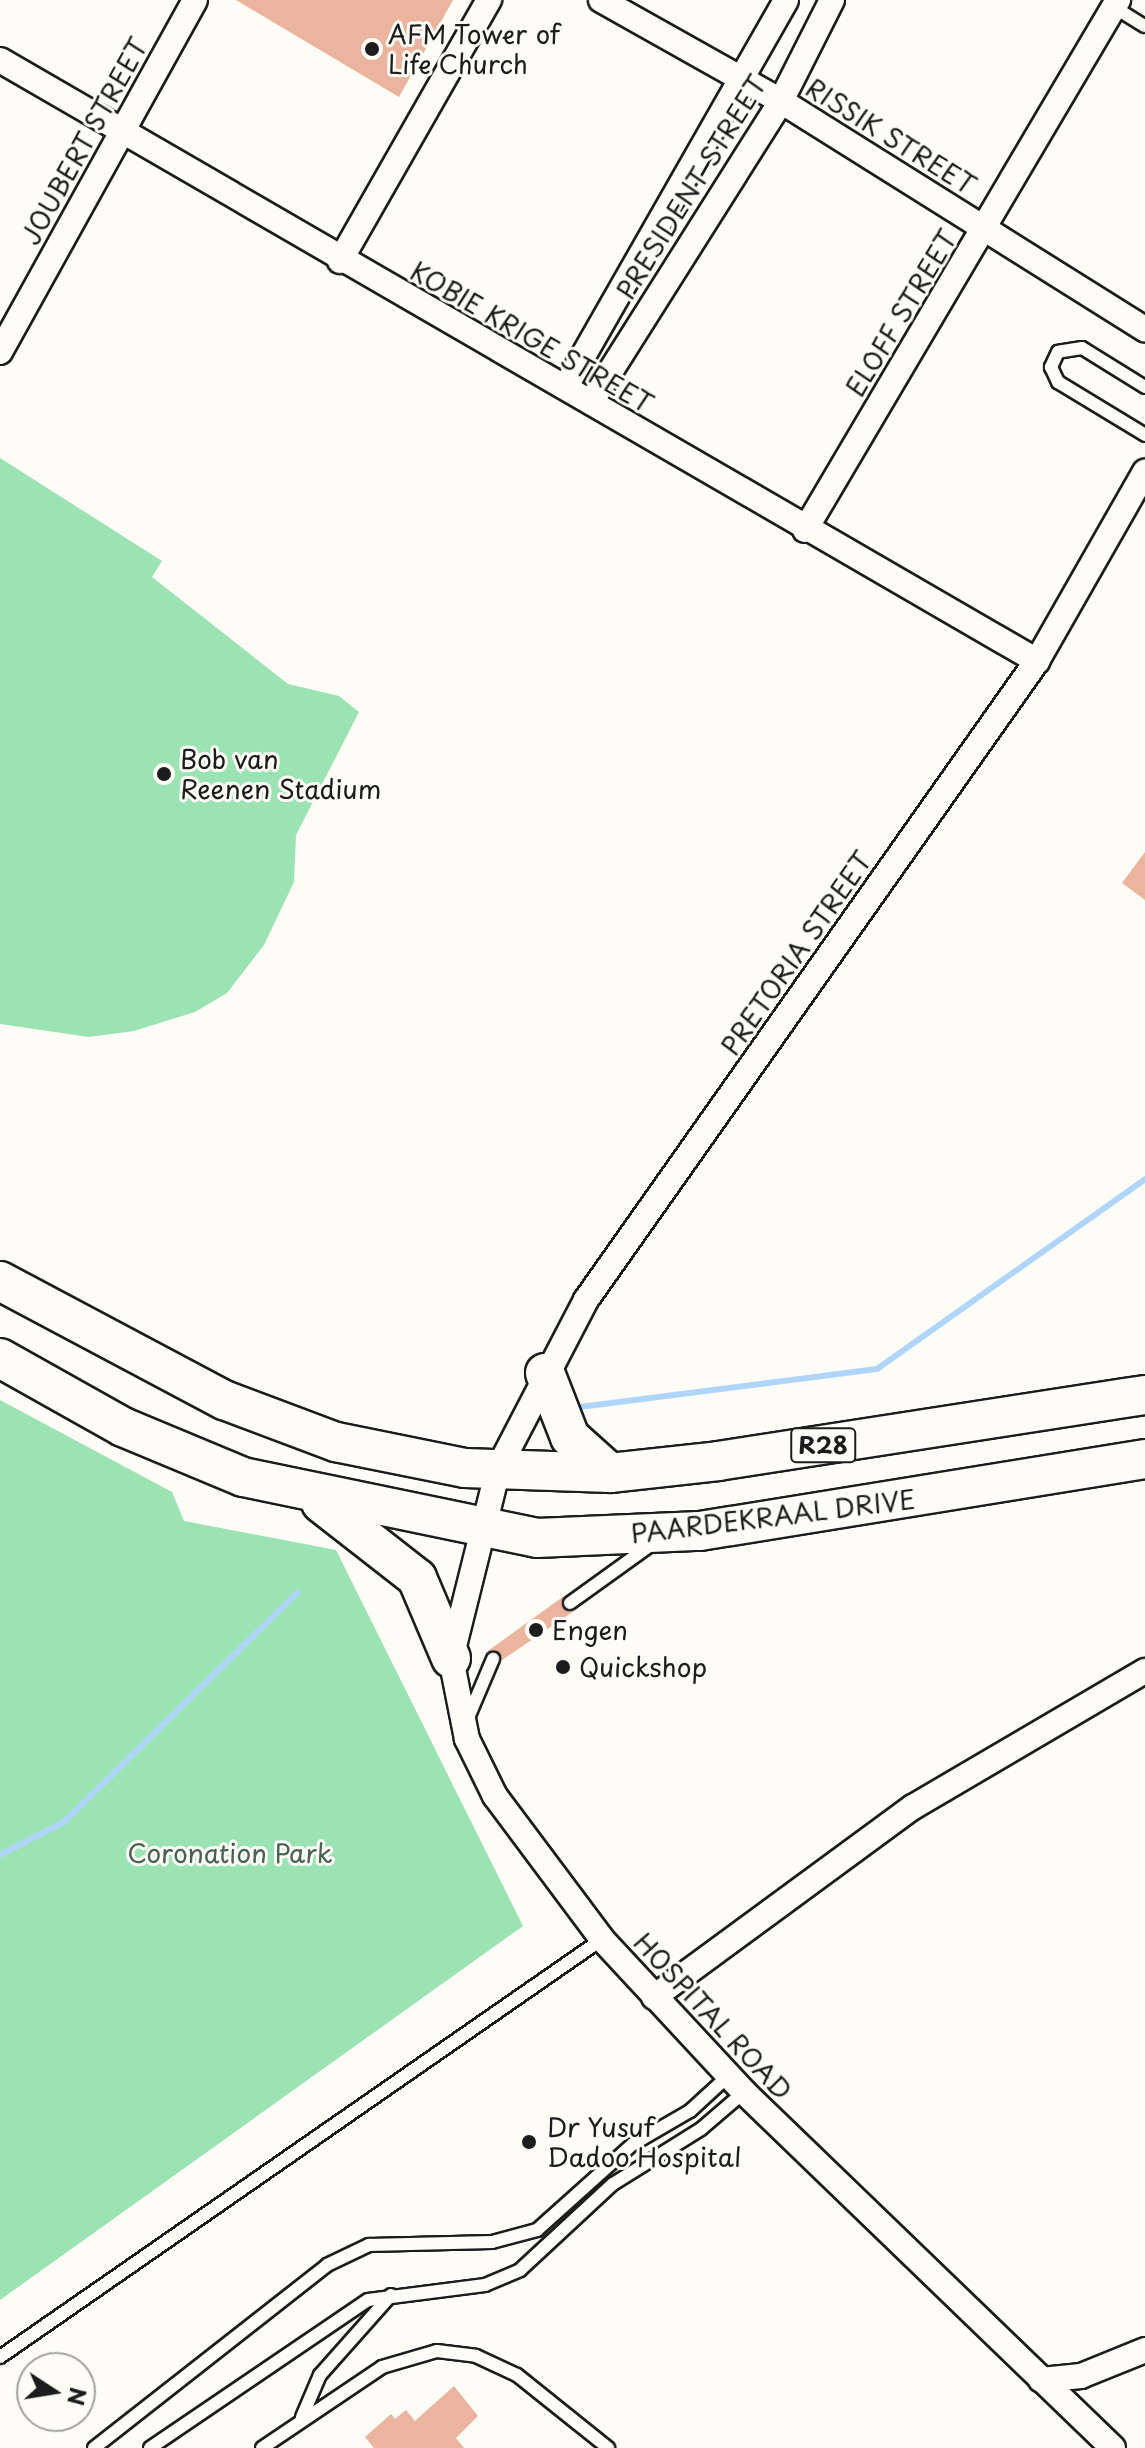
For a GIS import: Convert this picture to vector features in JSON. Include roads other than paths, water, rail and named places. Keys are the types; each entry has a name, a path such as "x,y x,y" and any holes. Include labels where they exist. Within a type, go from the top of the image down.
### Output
{"main road":[{"name":"R28","path":"0,1281 154,1365 287,1424 382,1451 498,1469 610,1473 1145,1395"},
{"name":"PAARDEKRAAL DRIVE","path":"0,1358 172,1450 314,1497 537,1538 667,1533 1145,1459"},
{"path":"545,1373 565,1430 610,1473"},
{"path":"314,1497 417,1578 451,1658"}],"street":[{"name":"JOUBERT STREET","path":"0,352 119,132 195,0"},
{"path":"340,261 489,0"},
{"name":"RISSIK STREET","path":"601,0 743,78 1145,329"},
{"name":"PRESIDENT STREET","path":"566,386 786,0"},
{"name":"PRESIDENT STREET","path":"591,402 781,101 832,0"},
{"name":"ELOFF STREET","path":"805,530 1116,4"},
{"name":"KOBIE KRIGE STREET","path":"0,60 340,261 566,386 805,530 1037,661"},
{"name":"PRETORIA STREET","path":"482,1528 498,1469 545,1373 635,1228 1037,661 1145,472"},
{"name":"HOSPITAL ROAD","path":"482,1528 451,1658 464,1727 495,1796 602,1939 736,2084 1113,2448"},
{"path":"654,1997 913,1807 1145,1671"},
{"path":"1041,2380 1081,2376 1145,2350"}],"lane":[{"path":"1116,4 1145,26"},
{"path":"1145,387 1082,348 1058,352 1051,367 1058,382 1145,435"},
{"path":"570,1603 603,1583 667,1533"},
{"path":"464,1727 484,1694 493,1659"},
{"path":"0,2357 602,1939"},
{"path":"150,2448 335,2318 394,2293 485,2285 520,2270 613,2184 701,2129 736,2084"},
{"path":"94,2448 327,2265 369,2245 492,2242 537,2230 633,2144 736,2084"},
{"path":"302,2417 320,2375 394,2293"},
{"path":"262,2448 302,2417 382,2367 437,2351 476,2356 517,2375 608,2448"}],"waterway":[{"path":"572,1408 877,1369 1145,1179"},
{"path":"0,1855 64,1822 297,1593"}],"place":[{"name":"AFM Tower of Life Church","path":"372,49"},
{"name":"Bob van Reenen Stadium","path":"164,774"},
{"name":"Engen","path":"536,1630"},
{"name":"Quickshop","path":"563,1667"},
{"name":"Dr Yusuf Dadoo Hospital","path":"529,2142"}],"park label":[{"name":"Coronation Park","path":"230,1853"}]}
